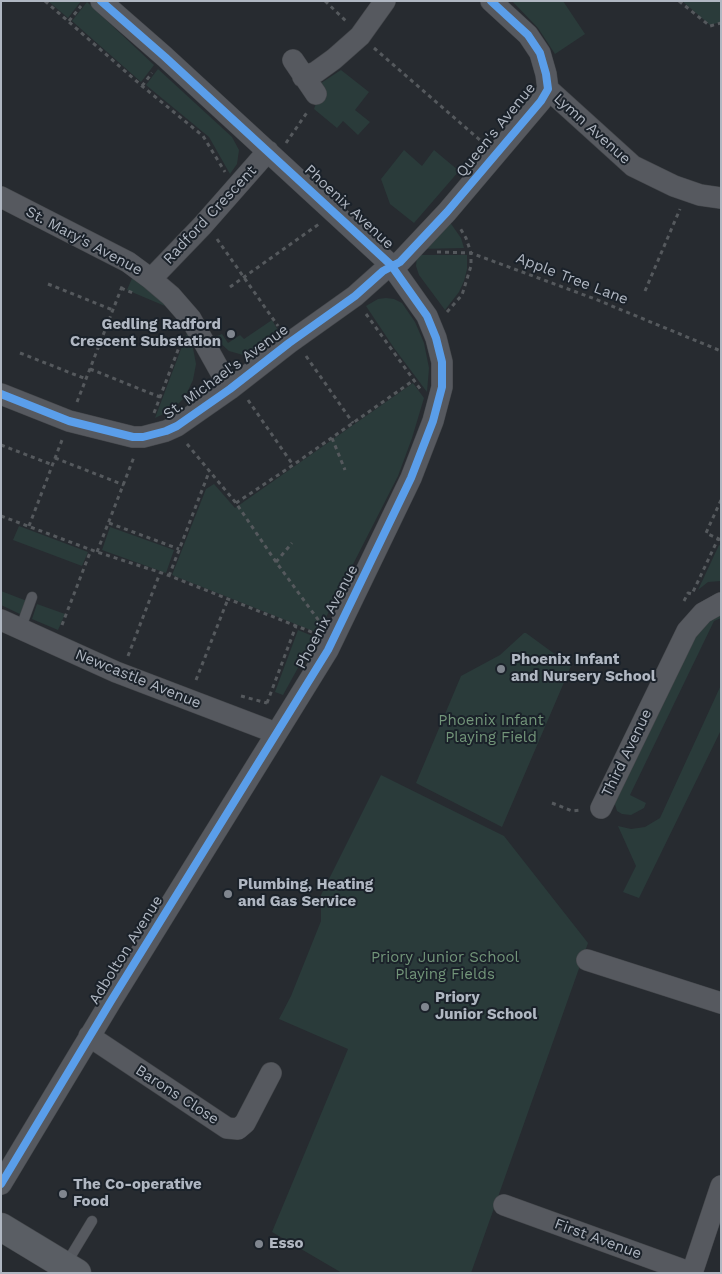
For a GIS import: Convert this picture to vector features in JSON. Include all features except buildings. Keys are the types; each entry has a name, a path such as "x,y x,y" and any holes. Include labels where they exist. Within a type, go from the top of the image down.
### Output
{"street":[{"name":"Phoenix Avenue","path":"101,1 165,57 391,265 418,302 430,324 436,338 442,362 442,387 433,421 399,506 328,650 272,731"},
{"path":"313,101 298,68 316,72 334,59 360,36 385,1"},
{"name":"Queen's Avenue","path":"391,265 400,262 447,212 541,101 548,89 540,53 528,35 491,1"},
{"name":"Lymn Avenue","path":"548,89 633,166 674,186 700,195 721,198"},
{"name":"Radford Crescent","path":"151,279 235,189 271,154"},
{"name":"St. Mary's Avenue","path":"1,197 128,262 151,279 171,296 191,319 232,386"},
{"name":"St. Michael's Avenue","path":"1,394 69,421 133,436 166,432 355,296 391,265"},
{"name":"Third Avenue","path":"600,808 687,631 703,613 721,603"},
{"name":"Newcastle Avenue","path":"10,625 116,672 272,731"},
{"name":"Adbolton Avenue","path":"1,1184 272,731"},
{"path":"587,960 721,1003"},
{"name":"Barons Close","path":"89,1036 227,1128 238,1129 244,1123 271,1073"},
{"path":"692,1273 721,1186"},
{"name":"First Avenue","path":"504,1205 692,1273"},
{"path":"1,1227 73,1270"}],"lane":[{"path":"10,625 32,597"},
{"path":"73,1270 92,1221"}],"path":[{"path":"45,1 142,86 203,136 235,189"},
{"path":"69,21 84,1"},
{"path":"325,1 360,36 495,155"},
{"path":"679,1 710,26 721,23"},
{"path":"271,154 313,101"},
{"path":"645,291 688,190"},
{"path":"430,324 450,309 462,295 469,277 471,254 466,238 456,220 447,212"},
{"path":"230,288 333,213"},
{"path":"202,226 209,228 353,423"},
{"path":"29,526 128,270 128,262"},
{"path":"48,284 113,310"},
{"path":"355,296 428,398 433,421"},
{"path":"97,552 143,436 149,427 187,324 191,319"},
{"path":"20,353 86,379"},
{"path":"90,369 160,397"},
{"path":"236,503 414,380"},
{"path":"232,386 241,390 293,465"},
{"path":"176,426 180,435 236,503 324,628 328,650"},
{"path":"332,438 345,470"},
{"path":"1,445 53,465"},
{"path":"55,458 124,484"},
{"path":"169,576 209,471"},
{"path":"721,500 706,533 721,540"},
{"path":"1,516 91,550 169,576 321,636 328,650"},
{"path":"109,523 179,549"},
{"path":"276,562 292,543"},
{"path":"60,631 91,550"},
{"path":"116,672 124,666 160,573"},
{"path":"199,704 191,693 228,599"},
{"path":"272,731 262,715 296,626"},
{"path":"552,803 572,811 600,808"}],"green space":[{"path":"48,1 81,1 68,18"},
{"path":"512,1 563,1 585,34 555,54 538,28"},
{"path":"682,1 721,1 721,22 710,25"},
{"path":"87,2 154,65 141,82 72,21"},
{"path":"158,69 232,137 239,150 237,164 230,174 209,137 146,85"},
{"path":"341,70 369,92 355,110 370,122 358,135 343,121 337,128 314,109 321,83"},
{"path":"404,150 422,166 434,150 459,171 414,223 390,204 381,179"},
{"path":"447,218 461,238 464,248 418,249"},
{"path":"417,255 467,255 467,269 464,281 459,292 445,310 419,275 416,266"},
{"path":"133,276 163,300 165,306 127,290"},
{"path":"386,298 402,303 415,322 424,343 429,368 427,392 366,306 378,299"},
{"path":"272,320 279,332 243,355 229,351 218,341 217,336 222,334 228,343 240,335 244,339"},
{"path":"187,333 193,348 196,364 193,380 185,397 172,410 155,418"},
{"path":"413,383 424,398 398,476 318,633 172,575 206,489 214,484 235,508"},
{"path":"19,526 88,552 82,566 13,540"},
{"path":"110,527 174,550 166,573 102,550"},
{"path":"719,545 721,546 721,581 708,582 698,590"},
{"path":"1,591 27,601 22,615 1,605"},
{"path":"37,604 65,614 58,630 32,619"},
{"path":"721,610 721,618 714,621 630,795 646,803 644,808 631,815 622,814 617,811 614,801 698,629"},
{"path":"298,630 315,637 283,695 275,692"},
{"name":"Phoenix Infant Playing Field","path":"524,633 571,666 502,827 416,783 461,676 500,655"},
{"path":"721,685 721,730 639,898 623,892 636,866 618,826 631,829 645,827 660,818"},
{"name":"Priory Junior School Playing Fields","path":"381,775 504,836 588,943 471,1273 342,1273 272,1232 348,1049 279,1019 291,996 321,921 321,895"}],"cycle path":[{"path":"1,1184 111,1001 328,650 411,478 433,421 442,387 442,362 436,338 427,316 391,265 165,57 101,1"},
{"path":"1,394 69,421 133,437 143,437 166,431 177,426 230,389 289,343 355,296 383,271 400,262 447,212 541,101 548,89 540,53 528,35 491,1"}],"place":[{"name":"Gedling Radford Crescent Substation","path":"231,334"},
{"name":"Phoenix Infant and Nursery School","path":"501,669"},
{"name":"Plumbing, Heating and Gas Service","path":"228,894"},
{"name":"Priory Junior School","path":"425,1007"},
{"name":"The Co-operative Food","path":"63,1194"},
{"name":"Esso","path":"259,1244"}]}
